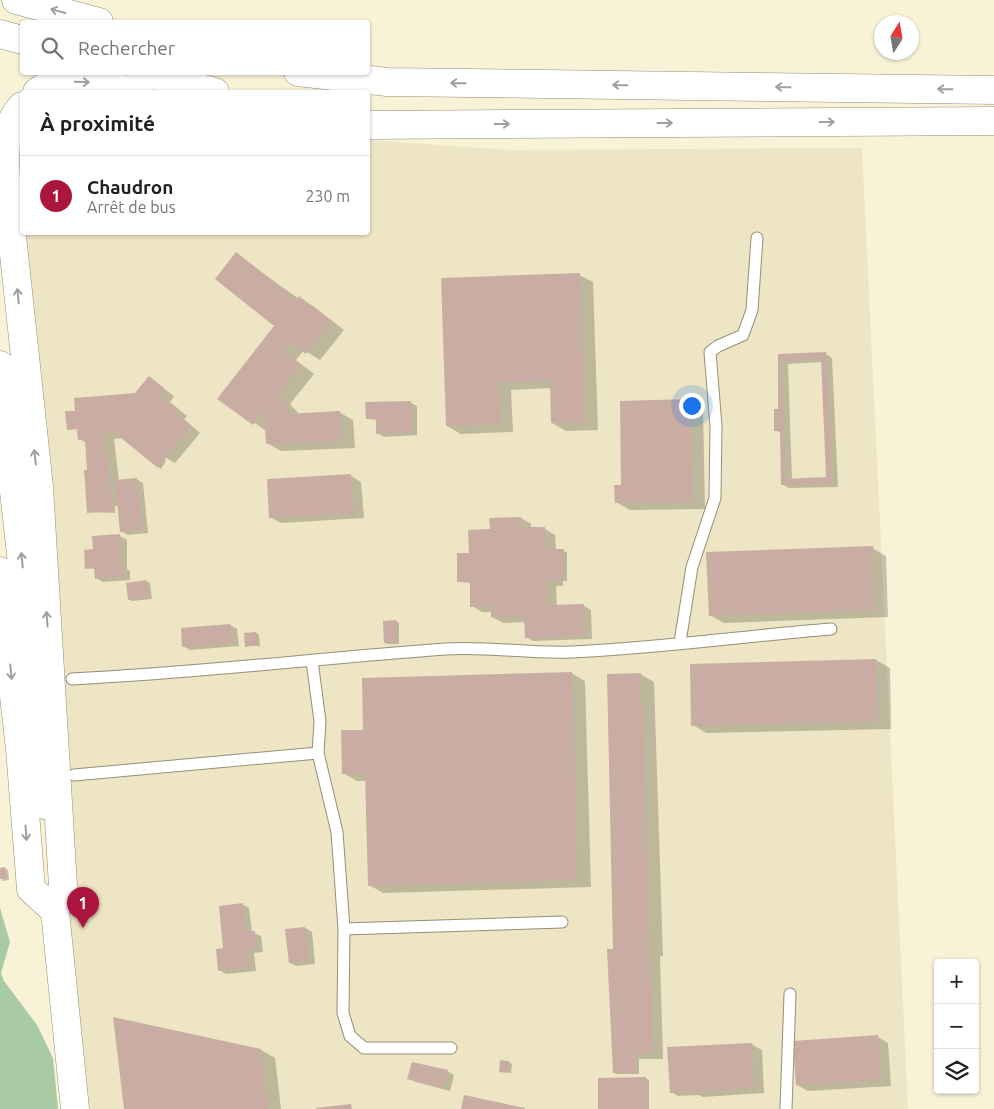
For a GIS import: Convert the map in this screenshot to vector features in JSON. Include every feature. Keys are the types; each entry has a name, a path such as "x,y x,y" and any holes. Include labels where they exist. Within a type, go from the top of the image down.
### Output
{"main road":[{"path":"16,0 91,20"},
{"path":"0,34 20,39"},
{"path":"153,75 208,90"},
{"path":"325,75 387,82 994,90"},
{"path":"40,90 51,83 84,81 129,90"},
{"path":"20,108 14,114 5,141 6,180 39,487 63,886 55,911"},
{"path":"370,120 401,125"},
{"path":"370,125 994,121"},
{"path":"0,365 29,626 74,1109"},
{"path":"0,571 20,749 31,889 55,911"}],"lane":[{"path":"680,642 692,567 715,498 716,426 710,352 718,346 743,335 752,310 757,238"},
{"path":"72,679 312,661 448,648 569,652 644,647 680,642 830,629"},
{"path":"312,661 320,721 318,753 337,832 344,929 343,1013 350,1036 364,1048 451,1048"},
{"path":"74,775 318,753"},
{"path":"344,929 562,922"},
{"path":"786,1109 790,994"}],"shaded area":[{"path":"20,139 20,235 370,235 370,140 510,150 862,148 908,1109 89,1109 72,964 13,174"}],"green space":[{"path":"0,908 10,942 1,973 4,981 37,1025 53,1058 58,1109 0,1109"}],"building":[{"path":"236,252 297,300 299,296 331,321 306,354 291,342 283,352 301,365 277,396 289,408 288,414 340,411 342,441 266,444 264,410 253,425 217,399 274,326 215,279"},
{"path":"580,273 585,423 551,423 550,381 498,382 500,424 446,426 441,278"},
{"path":"826,352 832,483 781,485 780,431 774,431 774,409 778,409 778,354","holes":["821,359 826,477 786,479 781,361"]},
{"path":"149,376 165,389 160,395 178,409 174,413 191,426 158,468 115,433 104,434 113,511 87,513 84,470 87,470 85,440 78,440 77,429 67,430 65,411 75,411 74,398 135,393"},
{"path":"690,399 692,502 615,503 614,485 621,485 620,401"},
{"path":"411,401 411,432 376,434 376,419 366,419 365,402"},
{"path":"351,474 354,513 269,518 267,479"},
{"path":"137,478 142,529 120,532 115,480"},
{"path":"521,517 521,527 545,527 546,549 564,549 565,580 546,581 547,605 584,604 585,636 525,638 524,617 491,617 491,606 470,607 470,582 457,582 457,553 469,553 468,530 490,529 489,518"},
{"path":"120,534 120,566 123,565 124,577 95,579 94,568 85,569 84,550 93,549 92,536"},
{"path":"873,546 875,610 709,616 706,552"},
{"path":"147,580 149,597 128,600 126,583"},
{"path":"396,620 397,643 384,643 383,621"},
{"path":"230,624 232,643 182,647 181,628"},
{"path":"256,632 258,645 245,647 244,633"},
{"path":"876,659 878,721 691,726 690,664"},
{"path":"572,672 578,880 368,886 365,773 342,774 341,730 363,730 362,678"},
{"path":"641,673 653,1054 636,1054 636,1073 613,1073 607,949 613,949 607,674"},
{"path":"5,867 7,878 0,879 0,868"},
{"path":"243,903 246,931 255,931 257,949 248,950 250,968 218,971 216,949 223,948 219,906"},
{"path":"305,927 309,961 289,963 285,929"},
{"path":"113,1017 261,1049 268,1109 124,1109"},
{"path":"878,1035 881,1080 796,1085 793,1041"},
{"path":"752,1043 754,1088 670,1093 667,1047"},
{"path":"500,1060 509,1061 508,1073 499,1072"},
{"path":"412,1062 448,1070 443,1088 407,1079"},
{"path":"646,1077 647,1109 598,1109 598,1078"},
{"path":"464,1095 525,1108 525,1109 461,1109"},
{"path":"351,1104 352,1109 316,1109 316,1108"}],"place":[{"name":"Chaudron","path":"83,928"}]}
